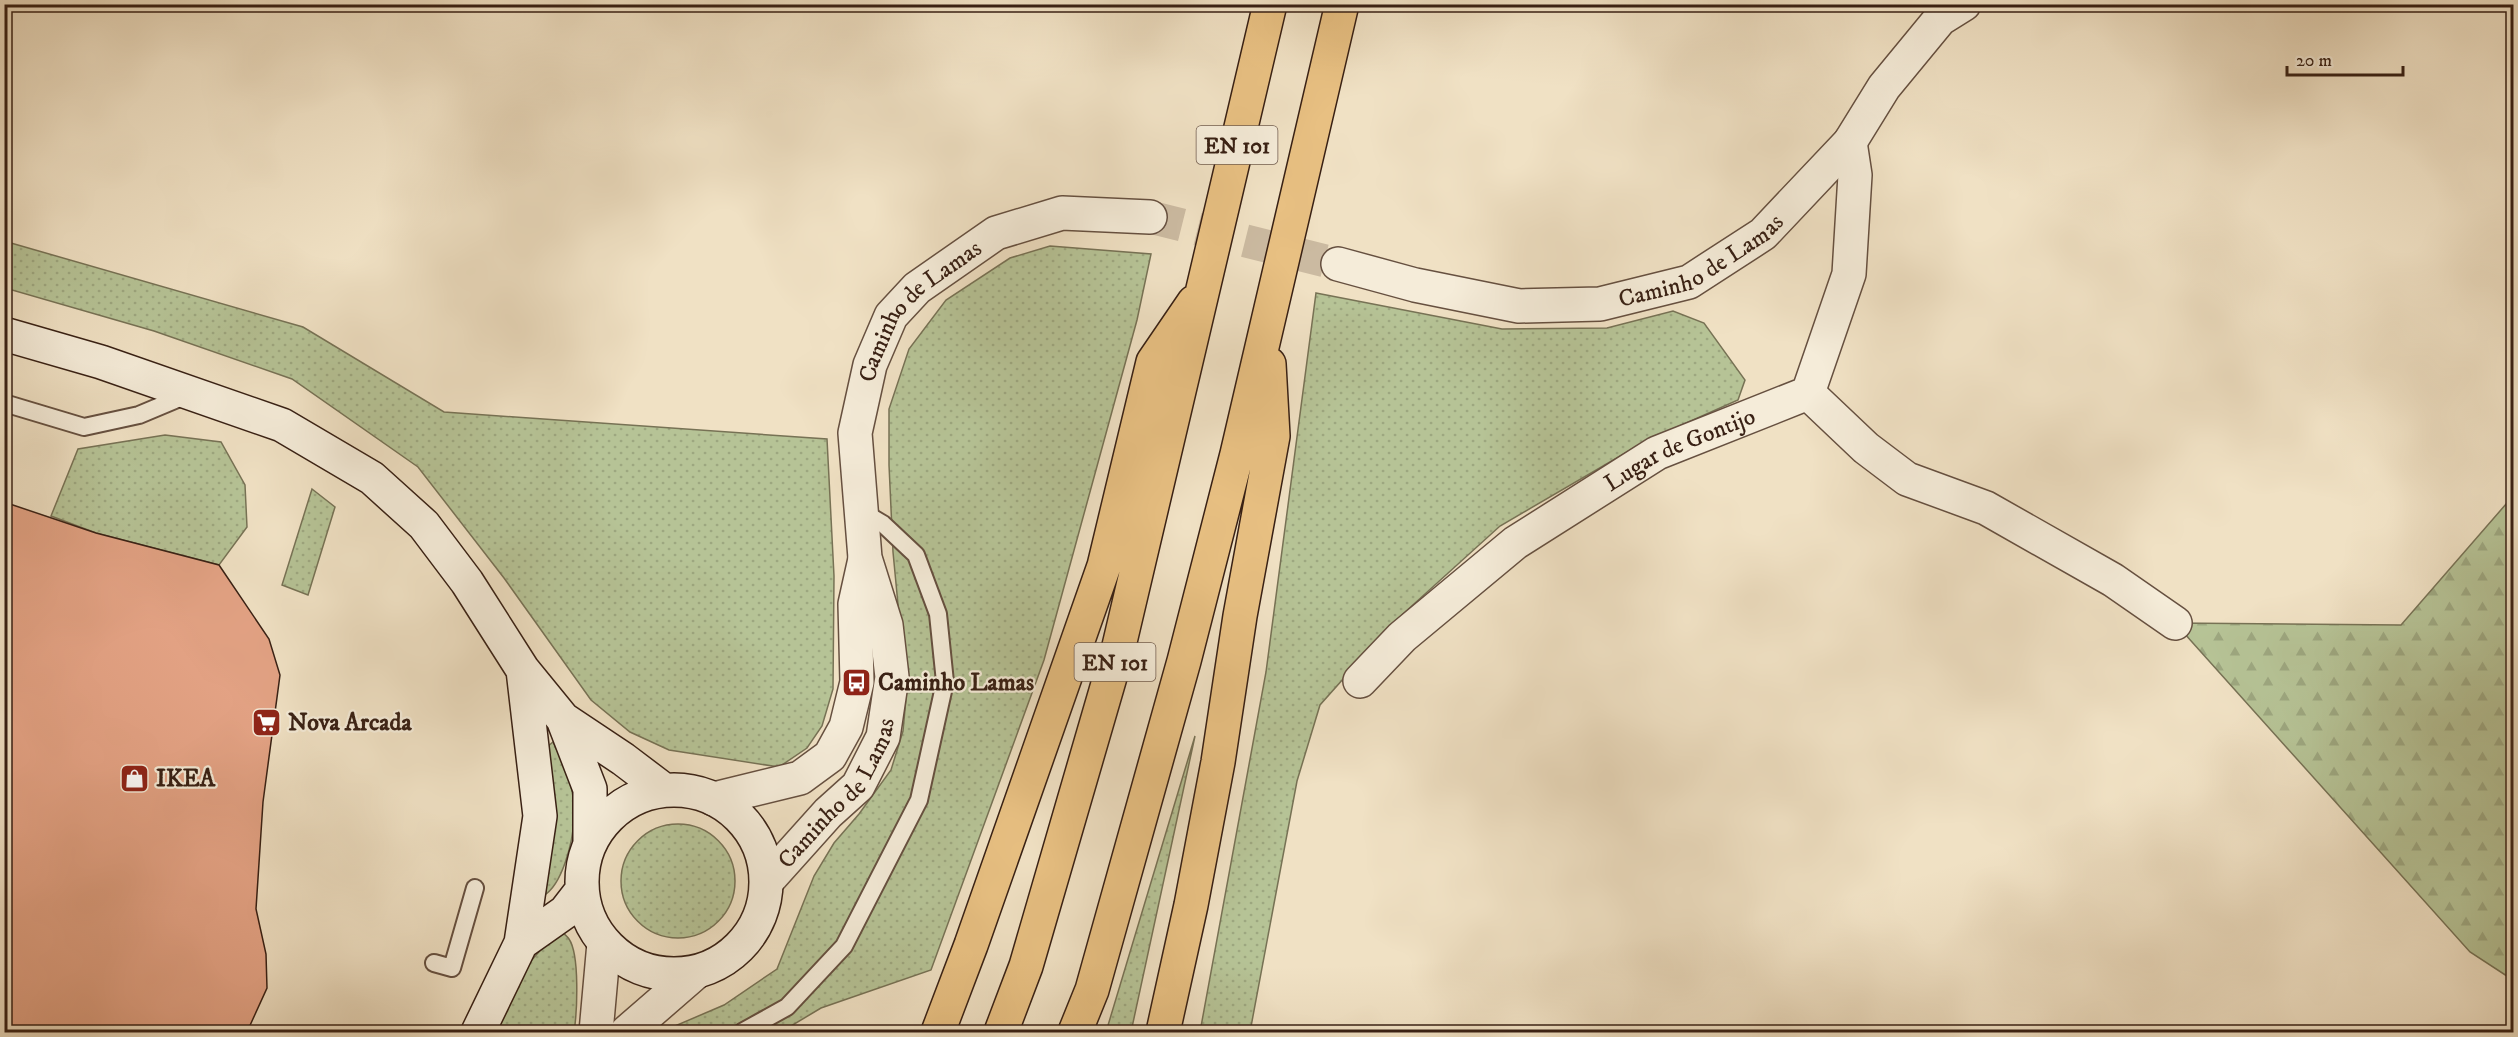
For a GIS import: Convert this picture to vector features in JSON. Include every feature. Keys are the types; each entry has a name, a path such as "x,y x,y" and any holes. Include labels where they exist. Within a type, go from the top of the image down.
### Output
{"highway":[{"name":"EN 101","path":"1000,1032 1026,966 1119,646 1270,4"},
{"name":"EN 101","path":"1076,1032 1092,990 1184,661 1267,324 1342,4"},
{"path":"938,1032 971,945 1104,567 1153,362 1205,285"},
{"path":"1163,1032 1191,905 1218,762 1240,616 1273,436 1267,324"}],"street":[{"name":"Caminho de Lamas","path":"1338,264 1415,285 1519,306 1600,304 1689,282 1763,234 1850,142 1884,87 1940,20 1964,4"},
{"path":"1850,142 1855,175 1849,274 1808,393 1866,448 1907,479 1986,508 2113,580 2175,622"},
{"name":"Caminho de Lamas","path":"767,881 828,813 858,786 883,737 892,677 886,625 865,558 855,433 870,364 891,316 917,288 996,233 1062,213 1150,217"},
{"path":"4,334 100,362 282,425 372,478 424,525 467,582 523,670 563,719 664,790"},
{"name":"Lugar de Gontijo","path":"1360,681 1402,637 1515,543 1657,453 1808,393"},
{"name":"Caminho de Lamas","path":"714,799 800,778 830,756 846,727 857,682 855,604 865,558"},
{"path":"478,1032 521,943 540,816 523,670"},
{"path":"563,719 590,789 590,843 583,866 582,890 589,918 604,943 627,962 658,974 695,973"},
{"path":"590,843 608,817 634,799 664,790 690,791 714,799 742,819 760,848 767,881 762,913 747,941 722,962 695,973 627,1032"},
{"path":"521,943 565,912 582,890"},
{"path":"597,1032 604,943"}],"lane":[{"path":"4,403 84,427 139,415 190,393"},
{"path":"742,1032 787,1007 844,946 919,800 945,682 938,614 916,555 883,524 861,511"},
{"path":"434,963 452,968 475,888"}],"green space":[{"path":"4,241 303,327 444,412 827,439 834,576 833,689 822,726 807,748 779,767 669,750 630,732 591,700 504,578 418,467 292,379 154,331 5,288"},
{"path":"1050,246 1151,254 1137,320 1044,660 931,970 821,1008 781,1032 661,1032 724,1005 777,969 814,876 834,843 859,814 891,770 903,731 908,676 893,552 889,409 909,349 946,300 1010,258"},
{"path":"1316,293 1502,329 1607,328 1673,311 1704,323 1745,380 1738,400 1646,441 1500,526 1393,623 1320,705 1297,781 1250,1032 1200,1032 1266,672"},
{"path":"165,435 221,442 245,485 247,527 219,565 96,533 51,516 78,449"},
{"path":"312,489 335,507 308,595 282,585"},
{"path":"2513,496 2513,980 2470,952 2175,623 2401,625"},
{"path":"1195,736 1131,1032 1106,1032"},
{"path":"553,742 569,777 574,819 566,861 556,882 543,896 547,747"},
{"path":"678,824 700,829 718,841 730,859 735,881 730,903 718,921 700,933 678,938 656,933 638,921 626,903 621,881 626,859 638,841 656,829"},
{"path":"559,929 569,939 575,958 577,998 574,1032 496,1032 511,995 530,962"}],"building":[{"name":"IKEA","path":"4,502 96,533 219,565 269,639 280,675 263,802 256,909 266,954 267,988 247,1032 4,1032"}],"tunnel":[{"path":"1150,217 1338,264"}],"place":[{"name":"Caminho Lamas","path":"857,682"},
{"name":"Nova Arcada","path":"267,722"},
{"name":"IKEA","path":"135,778"}]}
